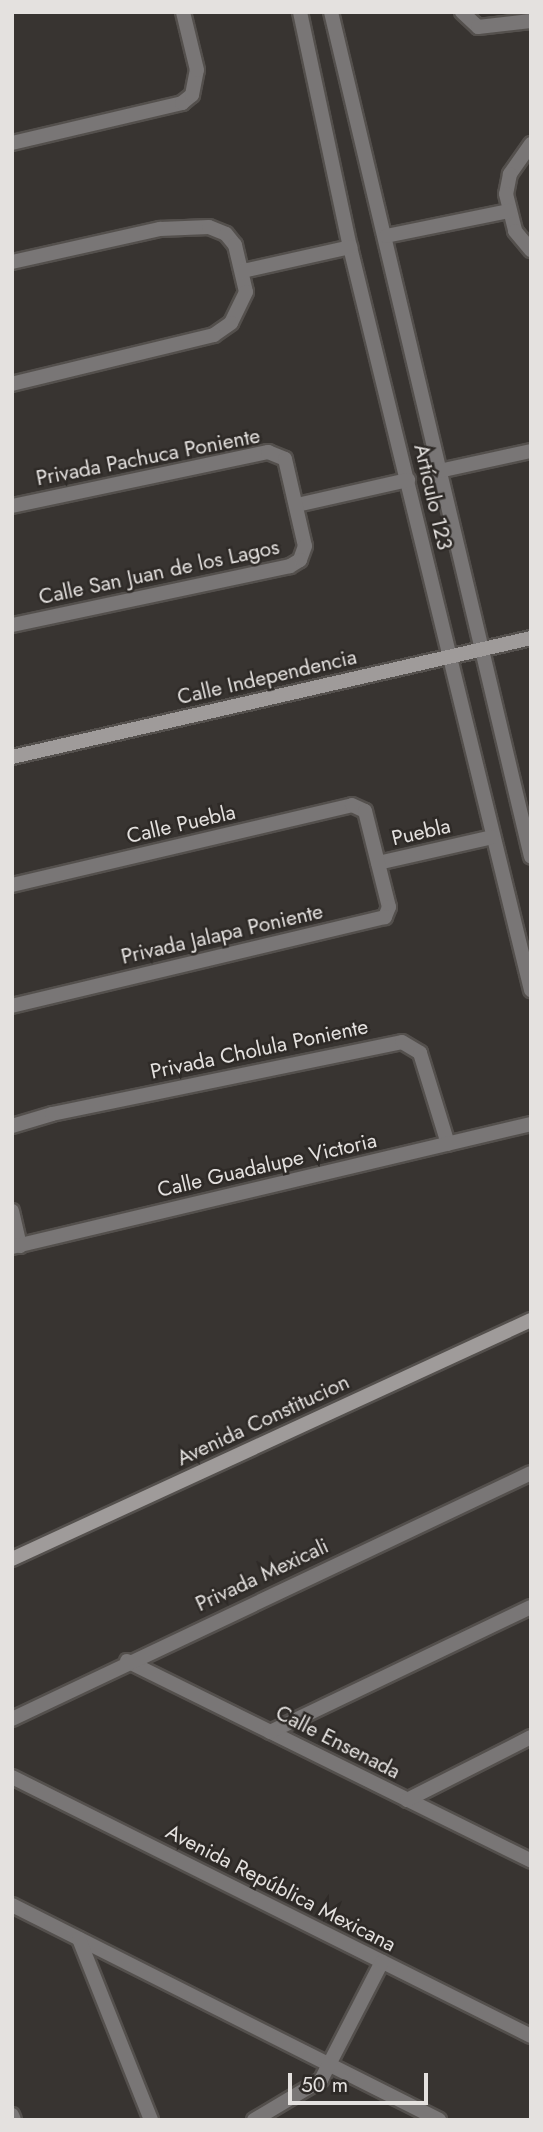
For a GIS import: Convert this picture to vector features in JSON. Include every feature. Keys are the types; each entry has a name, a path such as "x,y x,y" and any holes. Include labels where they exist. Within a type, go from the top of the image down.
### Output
{"street":[{"path":"12,143 182,103 192,95 197,70 183,12"},
{"name":"Artículo 123","path":"300,12 350,247 531,990"},
{"name":"Artículo 123","path":"331,12 531,857"},
{"path":"462,12 478,27 531,21"},
{"path":"531,144 520,153 510,174 509,211 515,231 531,250"},
{"path":"386,236 509,211"},
{"path":"12,262 188,225 226,234 235,246 243,271 243,306 214,335 12,384"},
{"path":"243,271 350,247"},
{"path":"439,471 531,451"},
{"name":"Privada Pachuca Poniente","path":"12,506 268,452 285,459 297,505"},
{"path":"297,505 408,480"},
{"name":"Calle San Juan de los Lagos","path":"12,625 290,566 304,553 297,505"},
{"name":"Calle Independencia","path":"12,757 531,638"},
{"name":"Calle Puebla","path":"12,885 352,805 360,807"},
{"name":"Puebla","path":"360,807 365,811 378,863 492,837"},
{"name":"Privada Jalapa Poniente","path":"12,1006 385,917 389,907 378,863"},
{"name":"Privada Cholula Poniente","path":"12,1126 51,1114 402,1042 420,1053 448,1144"},
{"name":"Calle Guadalupe Victoria","path":"16,1246 531,1125"},
{"path":"12,1211 16,1246"},
{"name":"Avenida Constitucion","path":"12,1559 531,1320"},
{"name":"Privada Mexicali","path":"12,1719 127,1661 531,1473"},
{"path":"270,1732 531,1607"},
{"name":"Calle Ensenada","path":"127,1661 531,1861"},
{"path":"407,1800 531,1737"},
{"name":"Avenida República Mexicana","path":"12,1777 531,2036"},
{"path":"12,1905 439,2120"},
{"path":"79,1939 151,2120"},
{"path":"254,2120 303,2093 332,2066 382,1962"}]}
